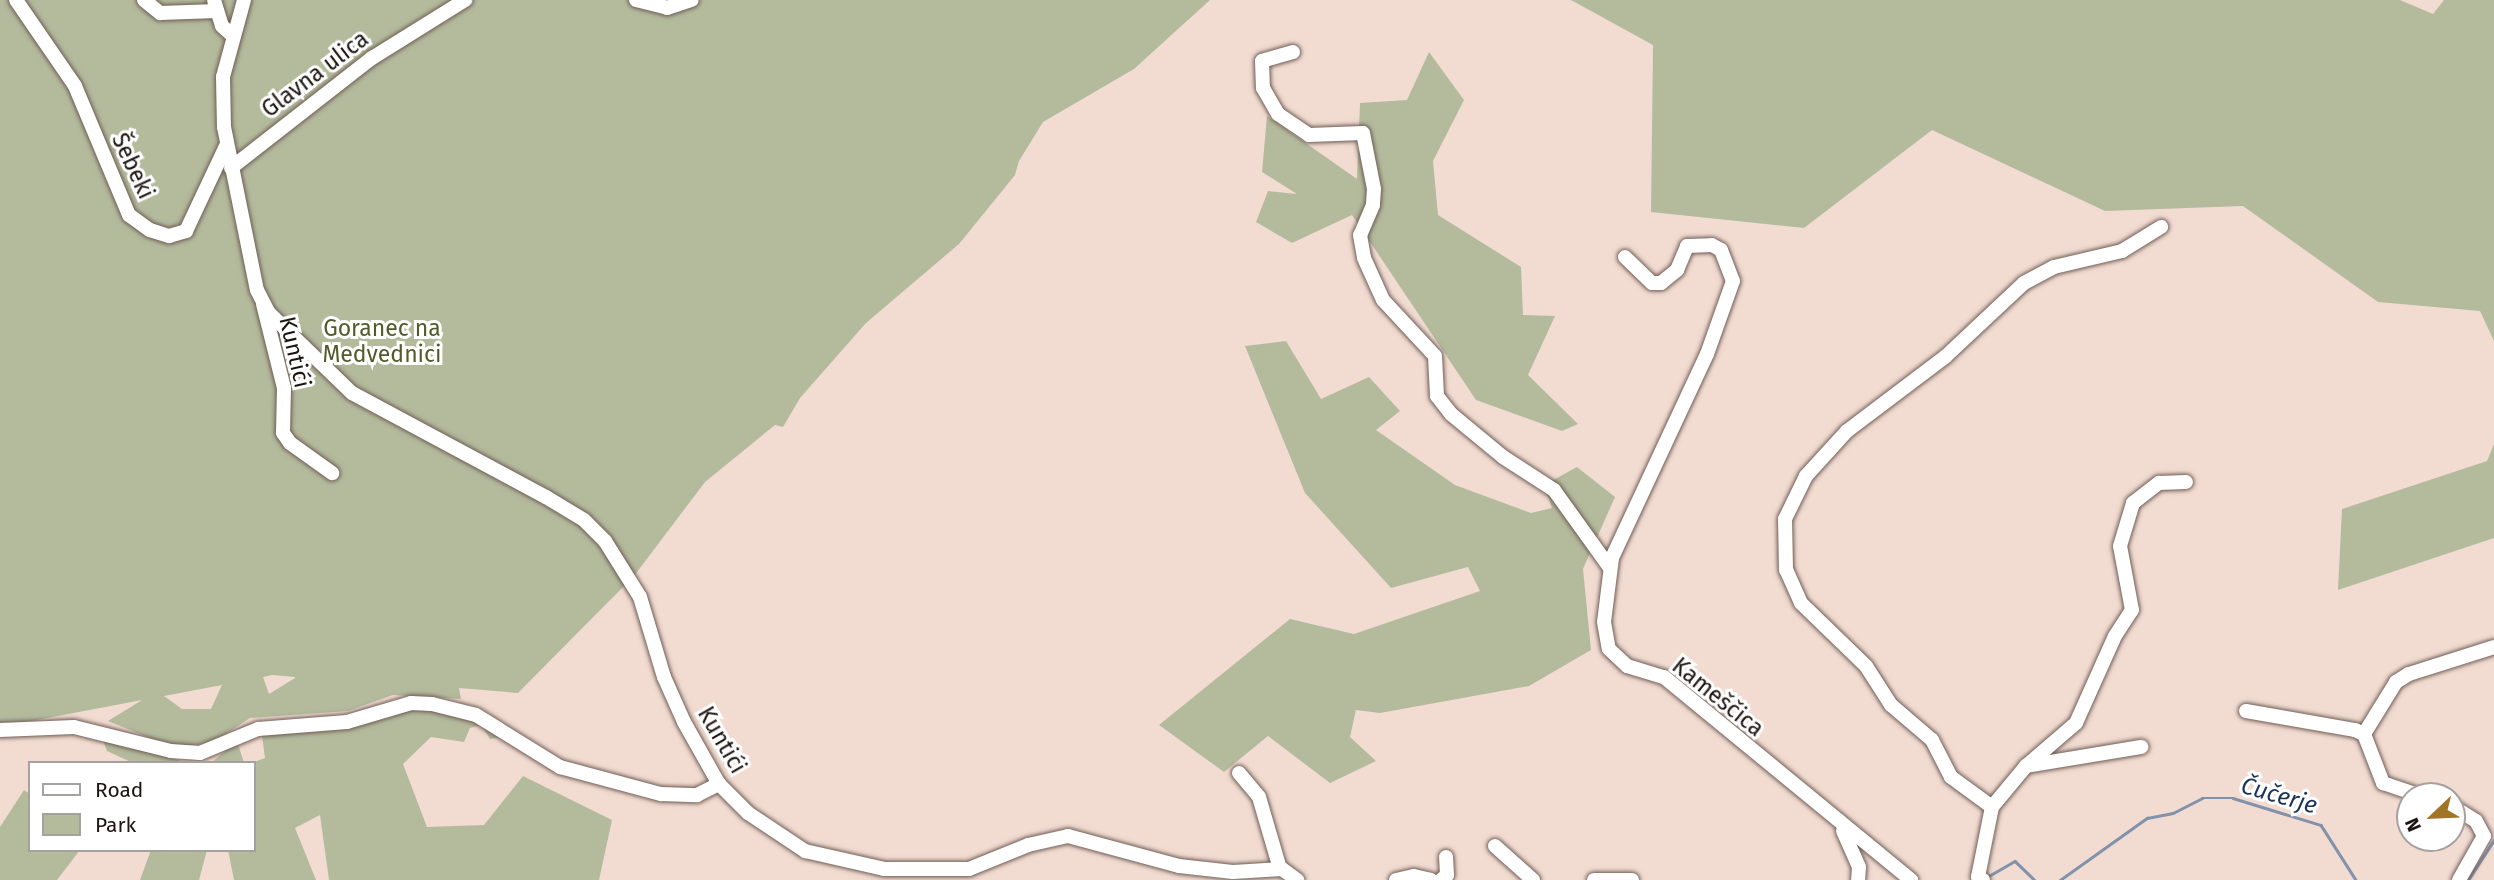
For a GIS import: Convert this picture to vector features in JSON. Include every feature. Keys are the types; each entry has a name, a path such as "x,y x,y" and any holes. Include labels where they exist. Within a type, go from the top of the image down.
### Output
{"street":[{"name":"Šebeki","path":"16,0 75,86 129,215 150,230 169,236 186,231 226,146"},
{"path":"144,0 160,13 216,5 222,26 233,36"},
{"name":"Glavna ulica","path":"226,146 223,77 244,0"},
{"name":"Glavna ulica","path":"231,168 361,65 424,22 465,0"},
{"path":"636,0 667,8 692,0"},
{"path":"1293,52 1262,61 1263,88 1278,114 1309,135 1363,133 1374,189 1373,205 1360,235 1364,258 1383,300 1435,356 1437,396 1451,414 1503,457 1554,490 1610,568"},
{"name":"Kuntići","path":"226,146 263,303 265,325 284,388 283,433 290,443 332,472"},
{"path":"1992,807 1951,777 1932,740 1891,705 1866,666 1801,603 1786,570 1785,519 1793,494 1830,447 1944,357 2010,294 2046,271 2122,251 2161,227"},
{"name":"Kameščica","path":"1625,257 1652,283 1661,283 1677,270 1687,246 1712,245 1721,250 1733,281 1707,354 1666,434 1610,568 1604,622 1609,649 1627,666 1664,677 1911,880"},
{"name":"Kuntići","path":"263,303 306,353 352,393 546,497 584,520 606,541 640,597 664,677 719,784 748,813 806,851 884,869 969,869 1028,845 1068,836 1202,870 1280,869"},
{"path":"1979,879 1992,807 2026,766 2076,723 2115,636 2132,610 2120,546 2133,503 2159,483 2186,482"},
{"path":"2364,734 2396,682 2409,674 2494,647"},
{"path":"0,730 74,727 171,751 201,753 258,729 347,722 411,703 432,704 476,715 560,767 661,794 697,795 719,784"},
{"path":"2246,711 2364,734"},
{"path":"2364,734 2383,783 2396,788"},
{"path":"2026,766 2141,747"},
{"path":"1239,773 1259,797 1280,869 1297,880"},
{"path":"2459,880 2484,835 2476,821 2466,815"},
{"name":"Kameščica","path":"1842,826 1859,866 1858,880"},
{"path":"1495,846 1533,880"},
{"path":"1441,880 1447,875 1446,857"},
{"path":"1396,880 1414,876 1430,880"},
{"path":"1594,880 1632,880"}],"green space":[{"name":"Goranec na Medvednici","path":"0,0 1210,0 1134,69 1043,122 1019,161 1015,175 959,244 866,323 800,398 783,427 775,425 705,482 634,576 518,693 459,688 461,699 393,695 348,711 250,718 213,742 174,748 108,721 142,700 0,727","holes":["263,677 295,677 295,678 269,694","222,685 211,709 182,709 164,696"]},
{"path":"1571,0 2400,0 2433,14 2444,0 2494,0 2494,341 2480,311 2378,302 2243,206 2105,211 1932,130 1804,228 1651,212 1653,45"},
{"path":"1429,52 1464,100 1433,161 1438,215 1521,267 1523,315 1555,316 1528,375 1578,424 1562,431 1476,400 1352,215 1292,243 1256,222 1268,191 1297,194 1262,172 1267,116 1357,179 1360,103 1407,100"},
{"path":"1286,341 1321,399 1369,377 1400,411 1376,430 1455,485 1531,513 1552,508 1544,485 1577,467 1615,497 1583,569 1591,650 1529,686 1380,713 1356,710 1350,737 1376,761 1330,783 1268,736 1224,772 1159,725 1290,619 1354,634 1480,591 1468,567 1391,588 1305,493 1245,346"},
{"path":"2494,444 2494,538 2338,590 2342,509 2487,461"},
{"path":"410,705 452,709 506,736 490,739 481,725 470,728 464,742 431,737 403,764 427,827 484,825 523,776 612,820 599,880 329,880 320,815 295,828 316,880 234,880 228,852 256,852 256,761 265,758 261,728 350,724"},
{"path":"102,738 181,761 129,761 107,751"},
{"path":"237,741 243,761 213,761"},
{"path":"24,790 28,793 28,852 78,852 57,880 0,880 0,827"},
{"path":"150,852 206,852 199,880 140,880"}],"waterway":[{"name":"Čučerje","path":"2060,880 2147,818 2173,813 2202,798 2233,798 2321,825 2356,880"},
{"name":"Čučerje","path":"2468,880 2494,840"},
{"name":"Čučerje","path":"1987,877 2015,861 2035,880"}]}
